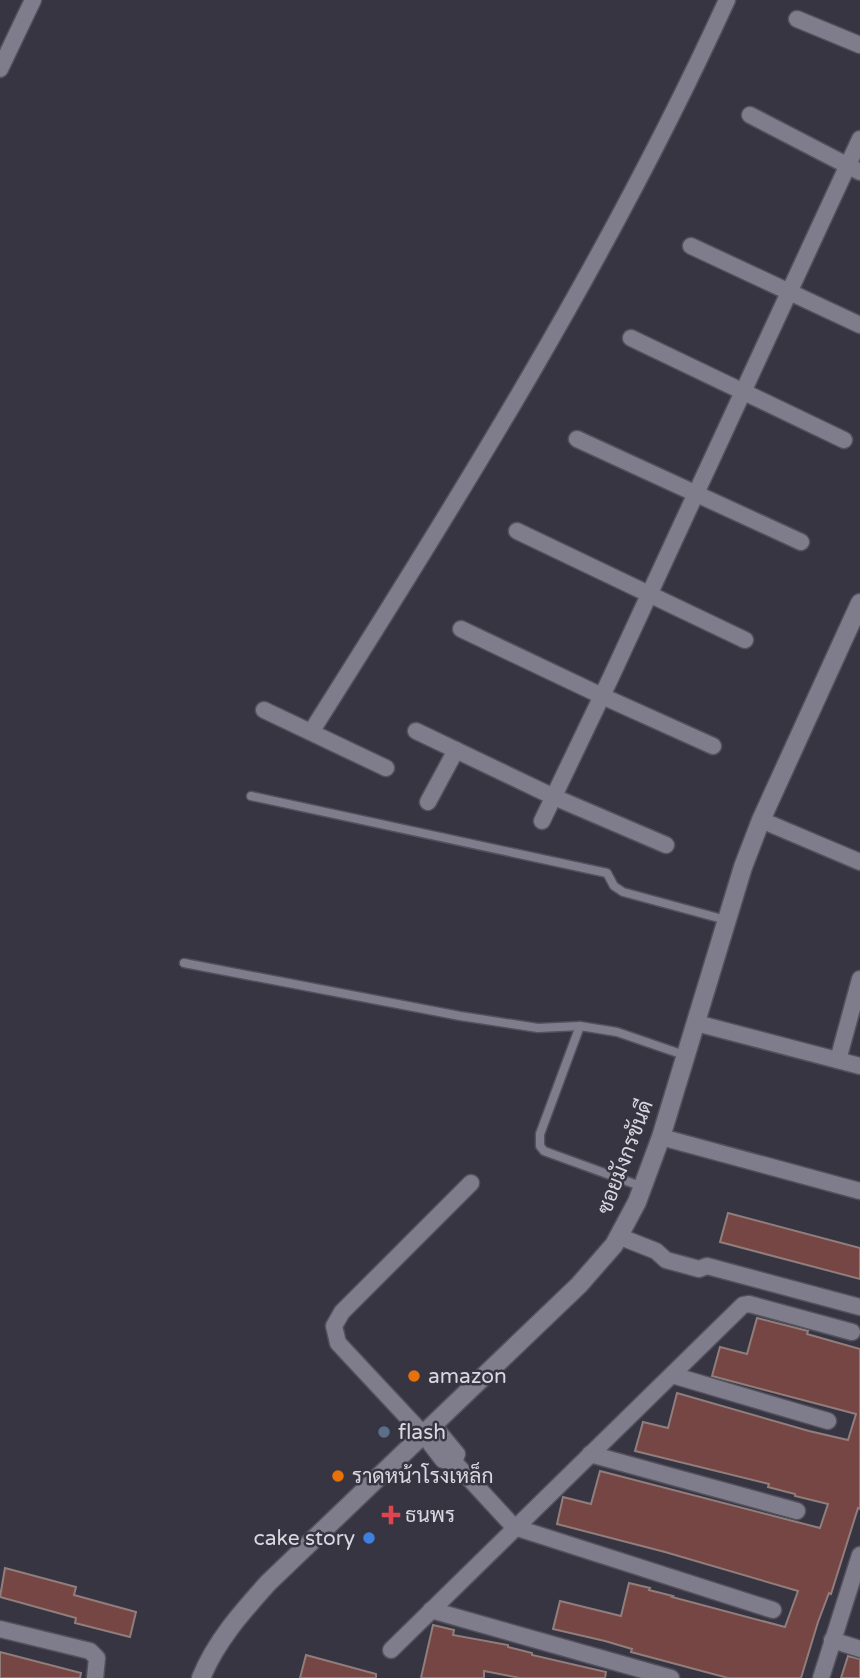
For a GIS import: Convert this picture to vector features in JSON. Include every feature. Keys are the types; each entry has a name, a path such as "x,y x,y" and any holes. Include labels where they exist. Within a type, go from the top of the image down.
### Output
{"street":[{"path":"0,69 33,0"},
{"path":"311,732 553,339 662,134 727,0"},
{"path":"797,19 860,46"},
{"path":"750,115 854,169"},
{"path":"542,821 790,293 854,169 860,139"},
{"path":"691,246 860,324"},
{"path":"631,338 743,394 844,440"},
{"path":"577,439 801,542"},
{"path":"517,531 745,640"},
{"name":"ซอยมังกรขันดี","path":"201,1678 209,1659 243,1610 268,1583 579,1285 618,1236 643,1187 661,1137 726,920 761,820 860,603"},
{"path":"461,629 713,746"},
{"path":"264,710 386,768"},
{"path":"416,731 554,797 666,845"},
{"path":"428,802 456,750"},
{"path":"761,820 860,862"},
{"path":"838,1060 860,979"},
{"path":"696,1023 860,1066"},
{"path":"661,1137 860,1191"},
{"path":"471,1183 341,1311 334,1326 338,1343 428,1430 457,1454 454,1462 514,1527 773,1610"},
{"path":"618,1236 656,1251 666,1260 699,1269 706,1266 860,1307"},
{"path":"391,1650 743,1305 749,1304 852,1332"},
{"path":"672,1375 828,1421"},
{"path":"590,1454 797,1511"},
{"path":"821,1678 860,1555"},
{"path":"431,1610 671,1678"},
{"path":"0,1629 90,1651 97,1658 95,1678"},
{"path":"832,1640 860,1649"}],"lane":[{"path":"251,796 607,873 614,886 623,892 726,920"},
{"path":"184,963 473,1018 538,1028 580,1026 617,1032 684,1055"},
{"path":"580,1026 540,1134 540,1146 544,1151 643,1187"}],"building":[{"path":"728,1213 860,1248 860,1279 720,1242"},
{"path":"757,1318 808,1331 807,1334 860,1349 860,1509 858,1508 831,1594 829,1593 818,1622 801,1678 728,1678 631,1652 632,1649 605,1641 553,1629 560,1601 621,1616 629,1583 785,1627 798,1591 557,1524 563,1497 591,1504 600,1471 820,1528 828,1504 768,1487 769,1484 635,1451 643,1422 668,1428 677,1393 848,1440 856,1414 712,1376 720,1347 747,1354"},
{"path":"5,1568 76,1587 74,1595 136,1612 130,1637 75,1623 76,1618 0,1597"},
{"path":"433,1625 454,1630 453,1635 508,1645 532,1655 606,1672 605,1678 520,1678 484,1671 484,1678 421,1678"},
{"path":"0,1652 81,1673 80,1678 0,1678"},
{"path":"306,1655 376,1674 376,1678 300,1678"},
{"path":"848,1656 860,1659 860,1678 841,1678"}],"place":[{"name":"amazon","path":"414,1376"},
{"name":"flash","path":"384,1432"},
{"name":"ราดหน้าโรงเหล็ก","path":"338,1476"},
{"name":"ธนพร","path":"391,1515"},
{"name":"cake story","path":"369,1538"}]}
